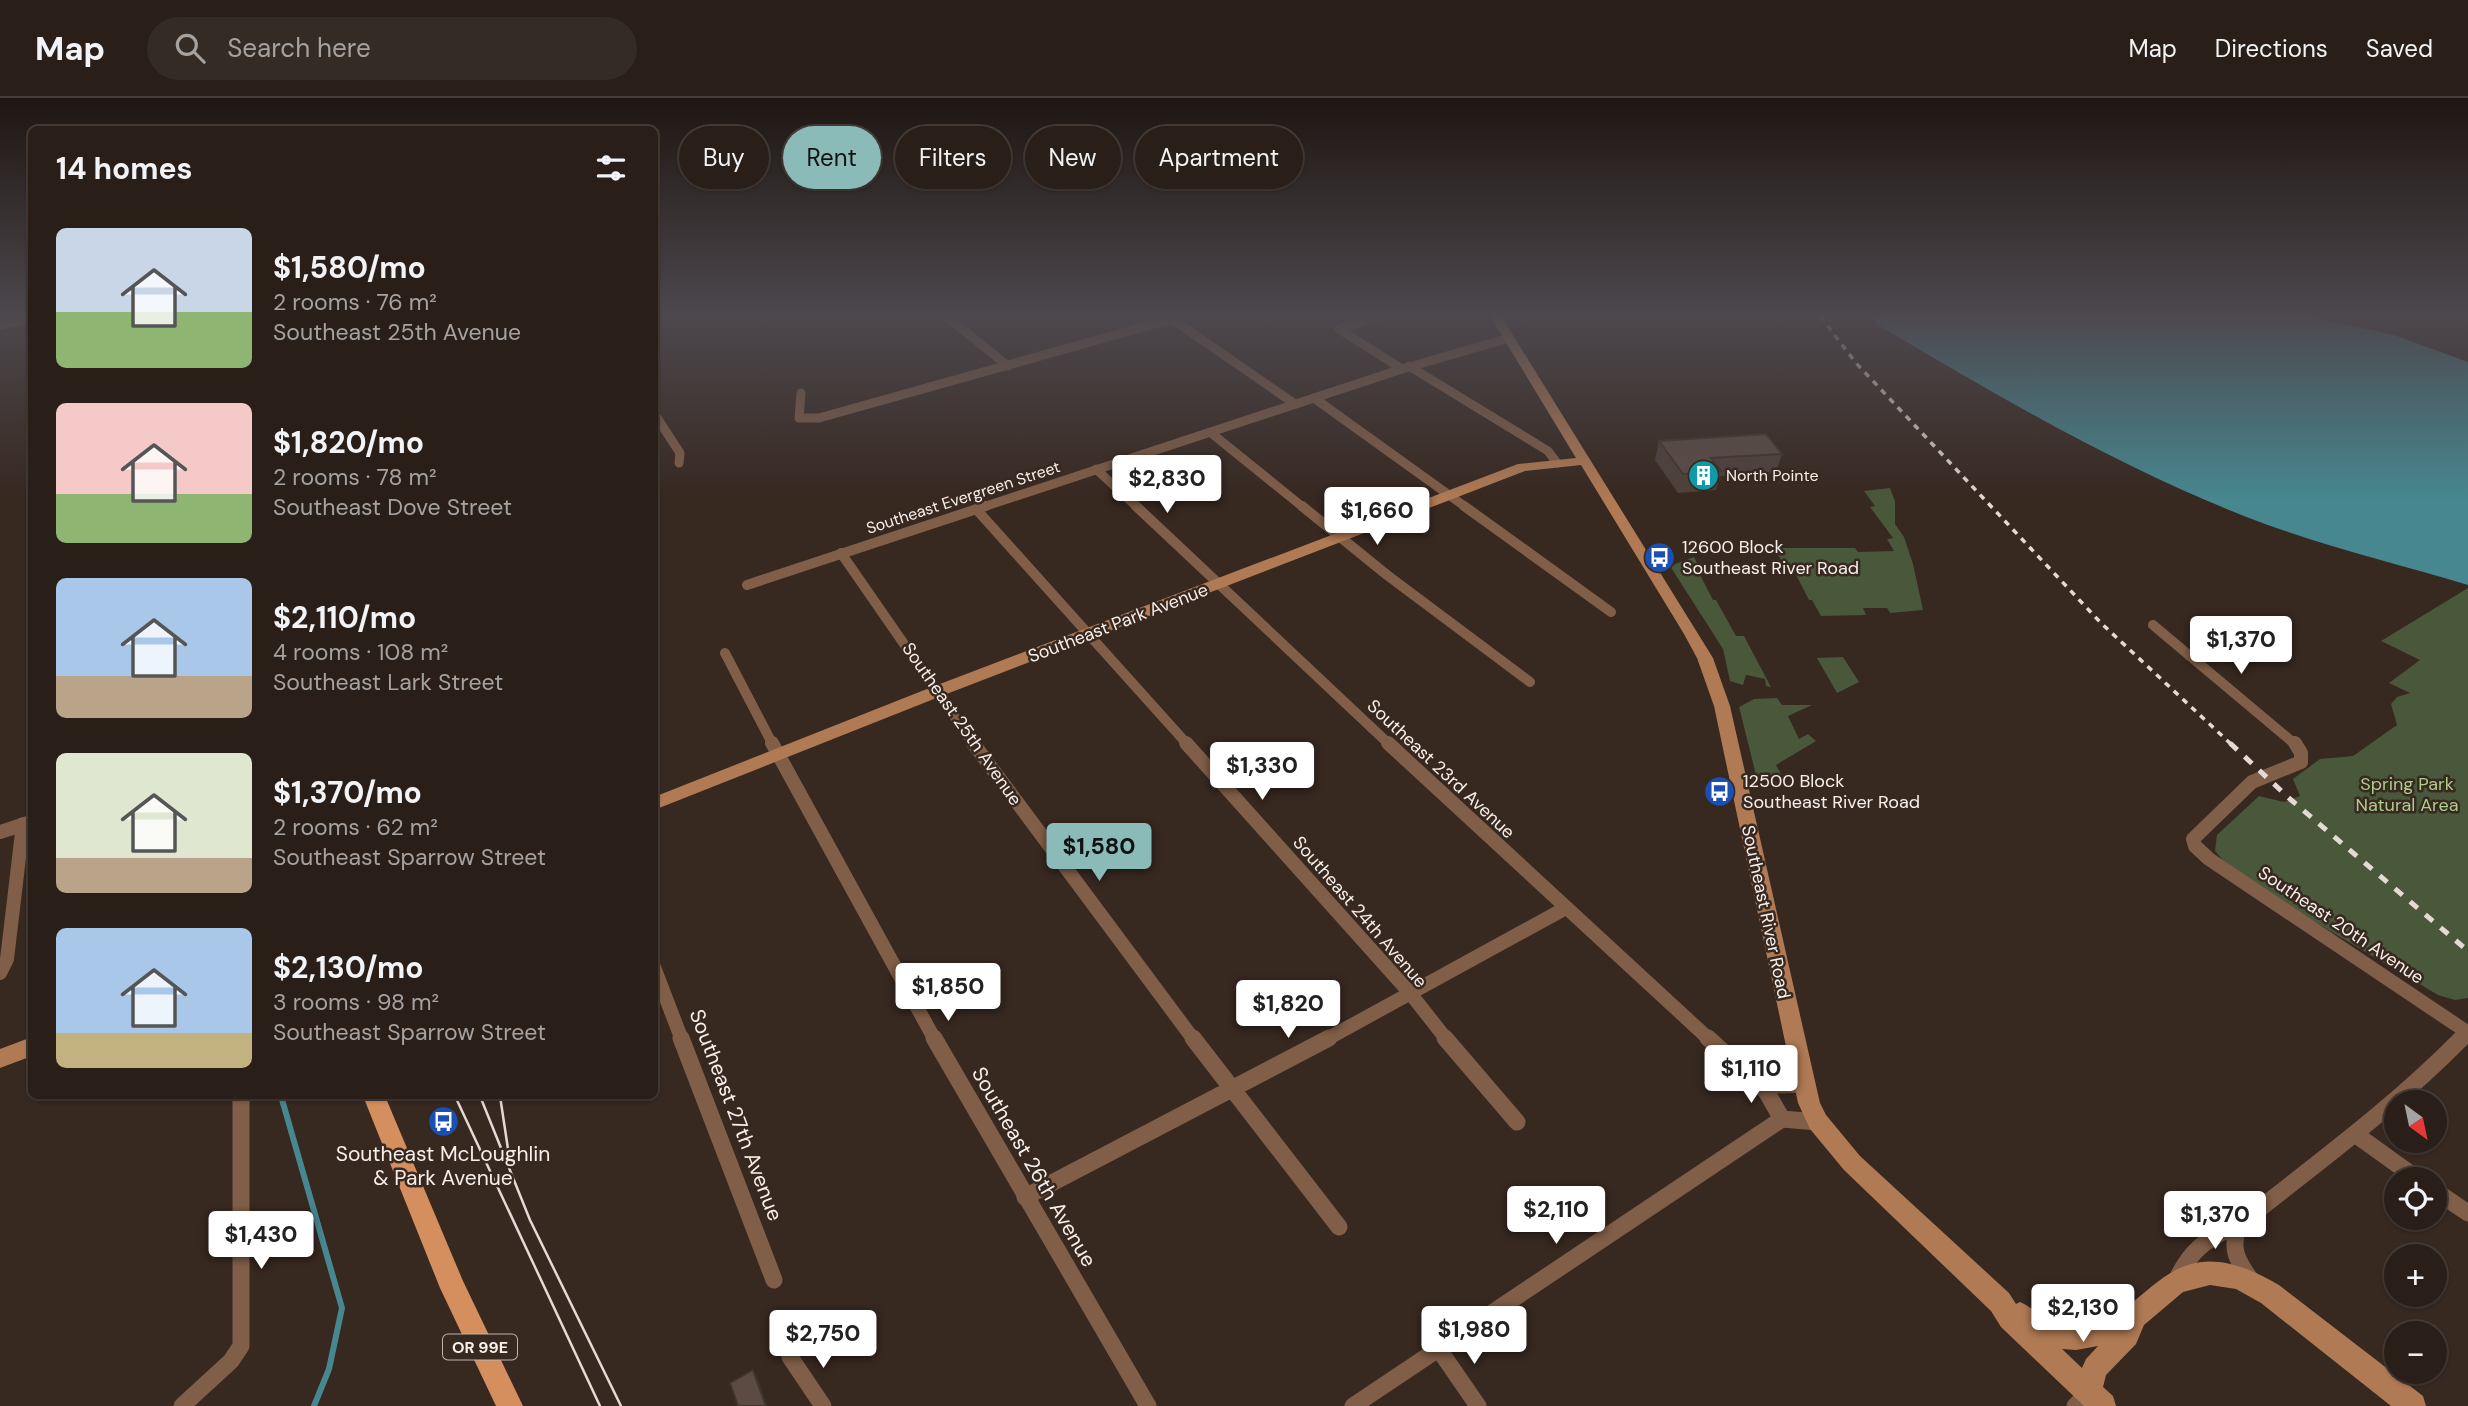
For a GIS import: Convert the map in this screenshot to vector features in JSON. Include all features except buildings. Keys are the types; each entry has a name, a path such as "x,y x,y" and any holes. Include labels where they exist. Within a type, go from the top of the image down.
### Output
{"main road":[{"name":"OR 99E","path":"375,1099 453,1288 510,1406"}],"street":[{"path":"801,393 798,416 806,420 967,377"},
{"path":"1256,377 1295,404"},
{"name":"Southeast Evergreen Street","path":"747,585 1378,377"},
{"path":"1421,377 1548,451 1557,463"},
{"name":"Southeast River Road","path":"1533,377 1698,644 1718,692 1805,1084 1818,1122 1852,1163 2000,1302 2010,1318 2088,1402"},
{"path":"1314,398 1611,612"},
{"path":"659,428 680,453 679,463"},
{"path":"1210,432 1341,538 1530,682"},
{"name":"Southeast Park Avenue","path":"658,802 938,691 1523,467 1586,461"},
{"name":"Southeast 23rd Avenue","path":"1096,469 1564,909 1766,1091"},
{"name":"Southeast 24th Avenue","path":"975,509 1410,993 1419,1008 1517,1122"},
{"name":"Southeast 25th Avenue","path":"841,553 977,749 1230,1088 1339,1227"},
{"path":"2153,625 2293,741 2301,752"},
{"name":"Southeast 26th Avenue","path":"725,653 778,754 1025,1197 1148,1406"},
{"name":"Southeast 20th Avenue","path":"2301,752 2301,762 2252,782 2193,839 2195,846 2209,859 2468,1032"},
{"path":"0,832 27,823 7,959 0,973"},
{"path":"1025,1197 1230,1088 1251,1081 1564,909"},
{"name":"Southeast 27th Avenue","path":"658,977 774,1280"},
{"path":"2175,1282 2182,1266 2212,1236 2240,1224 2354,1134 2436,1066 2468,1032"},
{"path":"0,1059 28,1048"},
{"path":"1805,1084 1775,1085 1766,1091 1782,1119 1791,1122 1818,1122"},
{"path":"181,1406 231,1361 242,1346 241,1099"},
{"path":"1353,1406 1782,1119"},
{"path":"2354,1134 2401,1167"},
{"path":"2447,1199 2468,1213"},
{"path":"2240,1224 2232,1240 2234,1249 2254,1283"},
{"path":"2000,1302 2045,1331 2073,1339 2093,1337 2134,1317 2175,1282 2187,1277 2232,1275 2254,1283 2413,1406"},
{"path":"2088,1402 2095,1368 2127,1335 2134,1317"},
{"path":"1438,1348 1478,1406"},
{"path":"790,1357 823,1406"}],"green space":[{"path":"1890,488 1895,501 1895,524 1904,537 1913,564 1923,610 1890,613 1887,608 1863,608 1866,615 1821,616 1812,600 1809,600 1793,569 1786,569 1776,551 1781,551 1780,548 1855,548 1858,552 1894,551 1887,539 1893,538 1870,507 1875,506 1864,491"},
{"path":"1694,557 1713,600 1716,600 1736,636 1744,636 1771,687 1766,686 1765,679 1746,675 1743,685 1730,681 1723,649 1670,566"},
{"name":"Spring Park Natural Area","path":"2468,588 2468,998 2455,1000 2438,995 2236,875 2215,851 2217,835 2259,796 2284,802 2300,796 2293,779 2320,759 2353,756 2397,725 2391,704 2397,697 2410,693 2389,683 2420,660 2381,641"},
{"path":"1843,657 1859,682 1837,693 1817,658"},
{"path":"1777,698 1782,705 1812,705 1788,716 1799,739 1808,734 1816,741 1776,765 1781,774 1757,779 1739,707 1754,699"}],"water":[{"path":"1967,377 2468,377 2468,585 2290,533 2214,504 2115,458"}],"waterway":[{"path":"282,1099 342,1308 329,1369 314,1406"}],"tram line":[{"path":"456,1099 600,1406"},
{"path":"481,1099 530,1220 621,1406"},
{"path":"500,1099 508,1149"}],"railway":[{"path":"1869,377 2101,623 2232,745"},
{"path":"2230,743 2290,799 2468,951"}],"place":[{"name":"North Pointe","path":"1703,475"},
{"name":"12600 Block Southeast River Road","path":"1659,557"},
{"name":"12500 Block Southeast River Road","path":"1720,791"},
{"name":"Southeast McLoughlin & Park Avenue","path":"443,1122"}]}
